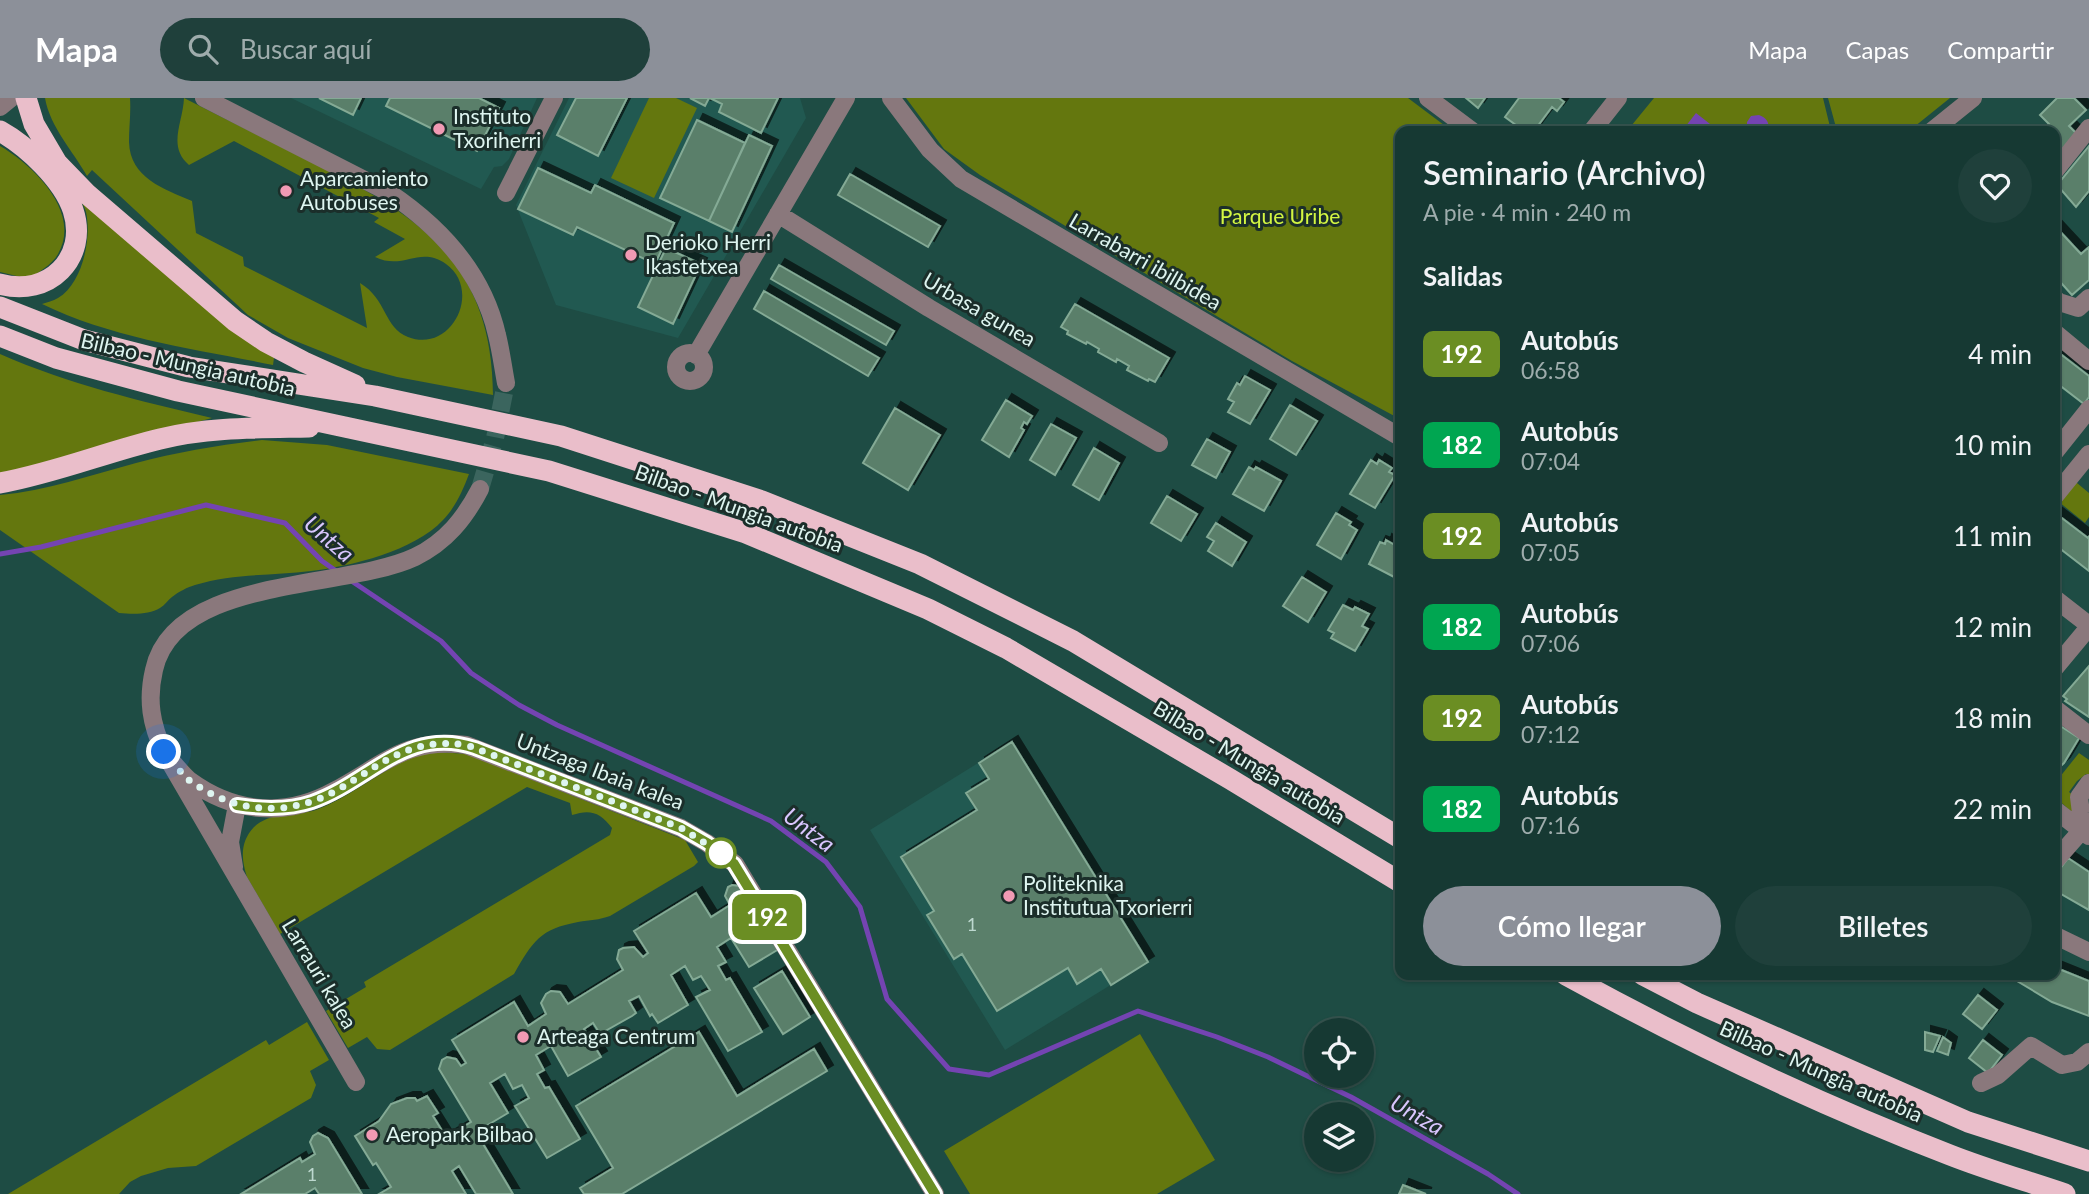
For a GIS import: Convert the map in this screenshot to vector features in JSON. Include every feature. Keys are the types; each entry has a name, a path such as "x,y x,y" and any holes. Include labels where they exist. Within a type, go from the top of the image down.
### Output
{"highway":[{"path":"26,98 34,124 57,163 87,194 168,264 235,321 266,342 375,396"},
{"path":"0,131 19,141 34,155 65,193 76,221 76,239 71,255 54,278 25,288 0,284"},
{"name":"Bilbao - Mungia autobia","path":"0,307 84,340 189,368 375,396 561,436 762,501 920,564 1073,641 1395,835"},
{"name":"Bilbao - Mungia autobia","path":"0,336 56,358 178,391 549,471 746,533 928,609 1006,648 1395,879"},
{"path":"0,483 33,477 161,439 217,429 342,426"},
{"name":"Bilbao - Mungia autobia","path":"1575,980 1659,1026 1815,1099 1951,1156 2066,1194"},
{"name":"Bilbao - Mungia autobia","path":"1653,980 1697,1003 1968,1122 2089,1161"}],"street":[{"path":"0,107 11,98"},
{"path":"204,98 388,192 414,209 441,234 457,251 474,278 497,333 506,383"},
{"path":"506,193 554,98"},
{"path":"696,355 846,98"},
{"name":"Larrabarri ibilbidea","path":"891,98 930,150 961,179 1395,434"},
{"path":"1428,98 1465,126"},
{"path":"1596,126 1618,98"},
{"path":"1939,126 1973,98"},
{"path":"2060,164 2089,128"},
{"name":"Urbasa gunea","path":"778,215 929,308 1159,443"},
{"path":"2060,302 2084,303"},
{"path":"2060,337 2089,361"},
{"path":"2060,446 2089,410"},
{"path":"2060,490 2089,454"},
{"path":"243,890 154,731 149,706 155,661 170,634 214,605 331,577 379,570 416,556 444,538 466,515 481,489"},
{"path":"2060,603 2089,626 2060,662"},
{"path":"2060,713 2089,735"},
{"name":"Untzaga Ibaia kalea","path":"237,805 279,808 311,802 405,750 451,743 475,748 690,833 734,864 935,1194"},
{"path":"164,752 187,778 223,801 237,805 230,842 231,859 243,890"},
{"path":"2087,828 2079,797 2089,783"},
{"path":"2060,812 2087,828"},
{"path":"2060,856 2087,828"},
{"name":"Larrauri kalea","path":"243,890 356,1082"},
{"path":"2060,938 2089,952"},
{"path":"1982,1083 1998,1075 2031,1046 2062,1065 2077,1062 2089,1052"}],"shaded area":[{"name":"Instituto Txoriherri","path":"291,98 537,98 509,159 502,166 494,167 481,189"},
{"name":"Derioko Herri Ikastetxea","path":"569,98 800,98 806,118 678,338 556,305 516,205"},
{"path":"1696,113 1713,126 1686,126"},
{"path":"1759,115 1769,126 1747,126 1751,116"},
{"name":"Politeknika Institutua Txorierri","path":"1012,742 1148,962 1005,1050 870,830"}],"green space":[{"path":"45,98 130,98 129,142 135,165 160,187 192,201 196,233 243,257 244,266 367,328 360,283 376,297 400,333 423,340 437,337 449,328 462,303 462,289 457,276 446,264 428,257 385,261 375,257 405,239 374,222 379,218 234,141 189,165 182,158 177,142 184,98 386,203 417,225 443,249 464,278 480,311 489,349 493,395 363,368 288,338 248,315 92,170 87,176 57,129"},
{"path":"649,98 676,98 697,108 654,198 611,178"},
{"name":"Parque Uribe","path":"906,98 1408,98 1445,126 1395,126 1395,416 1292,361 980,175 944,149"},
{"path":"1654,98 1823,98 1830,126 1631,126"},
{"path":"1828,98 1950,98 1915,126 1836,126"},
{"path":"0,146 39,177 59,206 64,222 64,238 58,254 49,265 29,279 0,272"},
{"path":"79,197 274,358 273,365 126,334 69,316 42,304 56,299 66,291 79,272 86,247 88,223"},
{"path":"0,354 78,383 212,418 0,475"},
{"path":"262,440 327,445 469,474 458,498 443,520 431,531 399,548 363,561 327,569 210,581 183,590 160,608 146,613 119,613 0,530 0,495 51,486 167,455"},
{"path":"2071,478 2089,493 2089,517 2085,523 2060,503 2060,491"},
{"path":"437,752 467,754 685,840 698,862 610,916 565,925 546,933 533,945 514,974 390,1050 377,1049 367,1037 348,1048 326,1011 366,987 364,982 610,835 612,828 599,815 584,812 572,815 570,803 527,787 280,934 245,870 244,844 254,827 267,819 316,810 410,758"},
{"path":"2079,753 2089,760 2089,776 2086,774 2077,781 2069,792 2073,795 2073,813 2060,801 2060,777"},
{"path":"307,1022 329,1060 310,1071 316,1085 311,1098 196,1166 168,1168 141,1176 130,1182 119,1194 8,1194 266,1040 269,1045"},
{"path":"1140,1034 1215,1160 1157,1194 970,1194 944,1151"}],"building":[{"path":"319,98 361,98 353,115"},
{"path":"390,98 479,98 499,108 477,151 386,106"},
{"path":"576,98 627,98 598,156 557,135"},
{"path":"690,98 709,98 705,106"},
{"path":"710,98 778,98 761,133 719,112 722,104"},
{"path":"1466,98 1485,98 1478,108"},
{"path":"1519,98 1559,98 1564,102 1557,111 1552,107 1538,126 1517,126 1505,117"},
{"path":"2057,98 2074,98 2086,110 2069,126 2078,135 2060,155 2060,126 2047,126 2049,124 2040,115"},
{"path":"697,120 745,143 709,221 660,198"},
{"path":"749,135 772,146 732,232 709,221"},
{"path":"2089,146 2089,191 2076,207 2060,188 2060,181"},
{"path":"538,168 591,193 595,185 674,223 655,264 577,227 573,235 518,209"},
{"path":"850,174 940,226 928,247 838,195"},
{"path":"2060,231 2081,254 2089,247 2089,280 2072,295 2060,282"},
{"path":"666,248 701,264 673,324 638,307"},
{"path":"779,265 894,331 886,345 771,279"},
{"path":"764,291 879,358 868,376 754,309"},
{"path":"1075,304 1169,358 1155,382 1127,370 1129,366 1117,359 1116,362 1087,342 1086,344 1067,334 1068,331 1061,327"},
{"path":"2060,354 2089,376 2089,397 2084,404 2060,386"},
{"path":"1245,376 1270,390 1250,424 1228,412 1234,402 1228,399 1237,383 1240,385"},
{"path":"1006,400 1032,416 1027,424 1024,422 1021,428 1024,430 1009,457 982,440"},
{"path":"1290,405 1317,421 1296,455 1270,439"},
{"path":"895,408 940,435 908,490 863,463"},
{"path":"1051,424 1076,438 1055,475 1030,460"},
{"path":"1207,439 1230,452 1216,478 1192,465"},
{"path":"1094,448 1119,463 1099,500 1073,485"},
{"path":"1371,460 1377,464 1379,460 1392,468 1389,472 1395,475 1375,508 1350,494"},
{"path":"1249,467 1254,470 1256,467 1281,481 1264,511 1233,494"},
{"path":"1167,496 1197,514 1181,541 1151,523"},
{"path":"1336,513 1351,522 1349,525 1357,530 1341,559 1317,545"},
{"path":"2060,517 2088,538 2089,536 2089,571 2060,549"},
{"path":"1216,523 1246,542 1232,566 1208,551 1214,541 1207,537"},
{"path":"1386,540 1395,545 1395,577 1369,564 1380,542 1385,544"},
{"path":"1302,577 1326,592 1308,622 1283,606"},
{"path":"1343,605 1369,614 1362,626 1368,629 1355,651 1331,638 1334,633 1328,630"},
{"path":"2089,666 2089,717 2065,701 2067,699 2063,696"},
{"path":"2060,726 2079,738 2060,767"},
{"name":"Politeknika Institutua Txorierri","path":"1012,742 1148,962 1111,985 1101,969 1077,984 1068,968 997,1011 962,954 954,959 927,915 934,911 901,857 977,810 966,793 989,779 979,763"},
{"path":"2068,858 2089,872 2089,910 2060,893 2060,869"},
{"name":"Arteaga Centrum","path":"740,886 779,949 749,967 731,938 717,947 726,962 718,966 726,980 730,978 762,1032 728,1051 696,997 710,990 701,976 693,980 685,966 671,975 688,1005 658,1023 652,1014 650,1016 639,996 629,1001 636,1013 632,1016 600,1034 593,1023 584,1029 601,1057 568,1076 551,1046 536,1055 544,1070 537,1074 545,1088 549,1087 580,1139 547,1158 515,1106 529,1098 522,1085 513,1089 505,1074 490,1083 508,1113 476,1132 513,1194 476,1194 459,1166 452,1171 466,1194 379,1194 391,1187 355,1136 379,1121 391,1104 407,1098 415,1098 417,1101 427,1096 438,1113 433,1116 446,1137 471,1122 439,1069 442,1060 447,1057 456,1059 461,1066 466,1063 452,1040 514,1002 528,1026 546,1014 541,1003 551,991 560,992 568,1004 623,970 617,959 619,950 634,947 643,957 648,953 634,931 696,893 711,917 730,905 725,896 728,887"},
{"path":"2060,969 2089,981 2089,1016 2052,1002 2015,980 2060,980"},
{"path":"782,971 810,1017 783,1034 754,988"},
{"path":"1978,995 1997,1010 1982,1029 1963,1014"},
{"path":"699,1032 737,1096 814,1049 827,1071 622,1194 584,1194 580,1188 613,1168 576,1106"},
{"path":"1925,1032 1940,1036 1933,1052 1925,1050"},
{"path":"1943,1037 1951,1043 1948,1055 1937,1051"},
{"path":"1983,1040 2002,1055 1988,1073 1969,1058"},
{"path":"318,1133 328,1138 362,1194 319,1194 315,1188 305,1194 241,1194 300,1158 302,1162 315,1154 310,1142"},
{"path":"1403,1185 1426,1194 1399,1194"}],"waterway":[{"name":"Untza","path":"0,554 41,547 206,505 285,523 322,561 339,573"},
{"name":"Untza","path":"350,580 441,641 471,673 519,705 557,725 771,821 826,862 860,907 887,999 949,1069 989,1075 1138,1011 1268,1057 1351,1097 1488,1174 1518,1194"}],"tunnel":[{"path":"480,489 495,438 506,383"}],"bus line":[{"name":"192","path":"237,805 279,808 311,802 405,750 437,743 451,743 475,748 694,835 734,864 935,1194"}],"place":[{"name":"Instituto Txoriherri","path":"439,129"},
{"name":"Aparcamiento Autobuses","path":"286,191"},
{"name":"Derioko Herri Ikastetxea","path":"631,255"},
{"name":"Politeknika Institutua Txorierri","path":"1009,896"},
{"name":"Arteaga Centrum","path":"523,1037"},
{"name":"Aeropark Bilbao","path":"372,1135"}],"route":[{"path":"164,752 187,778 223,801 252,808 268,808 289,807 324,797 412,747 437,743 467,745 681,828 721,853"}]}
